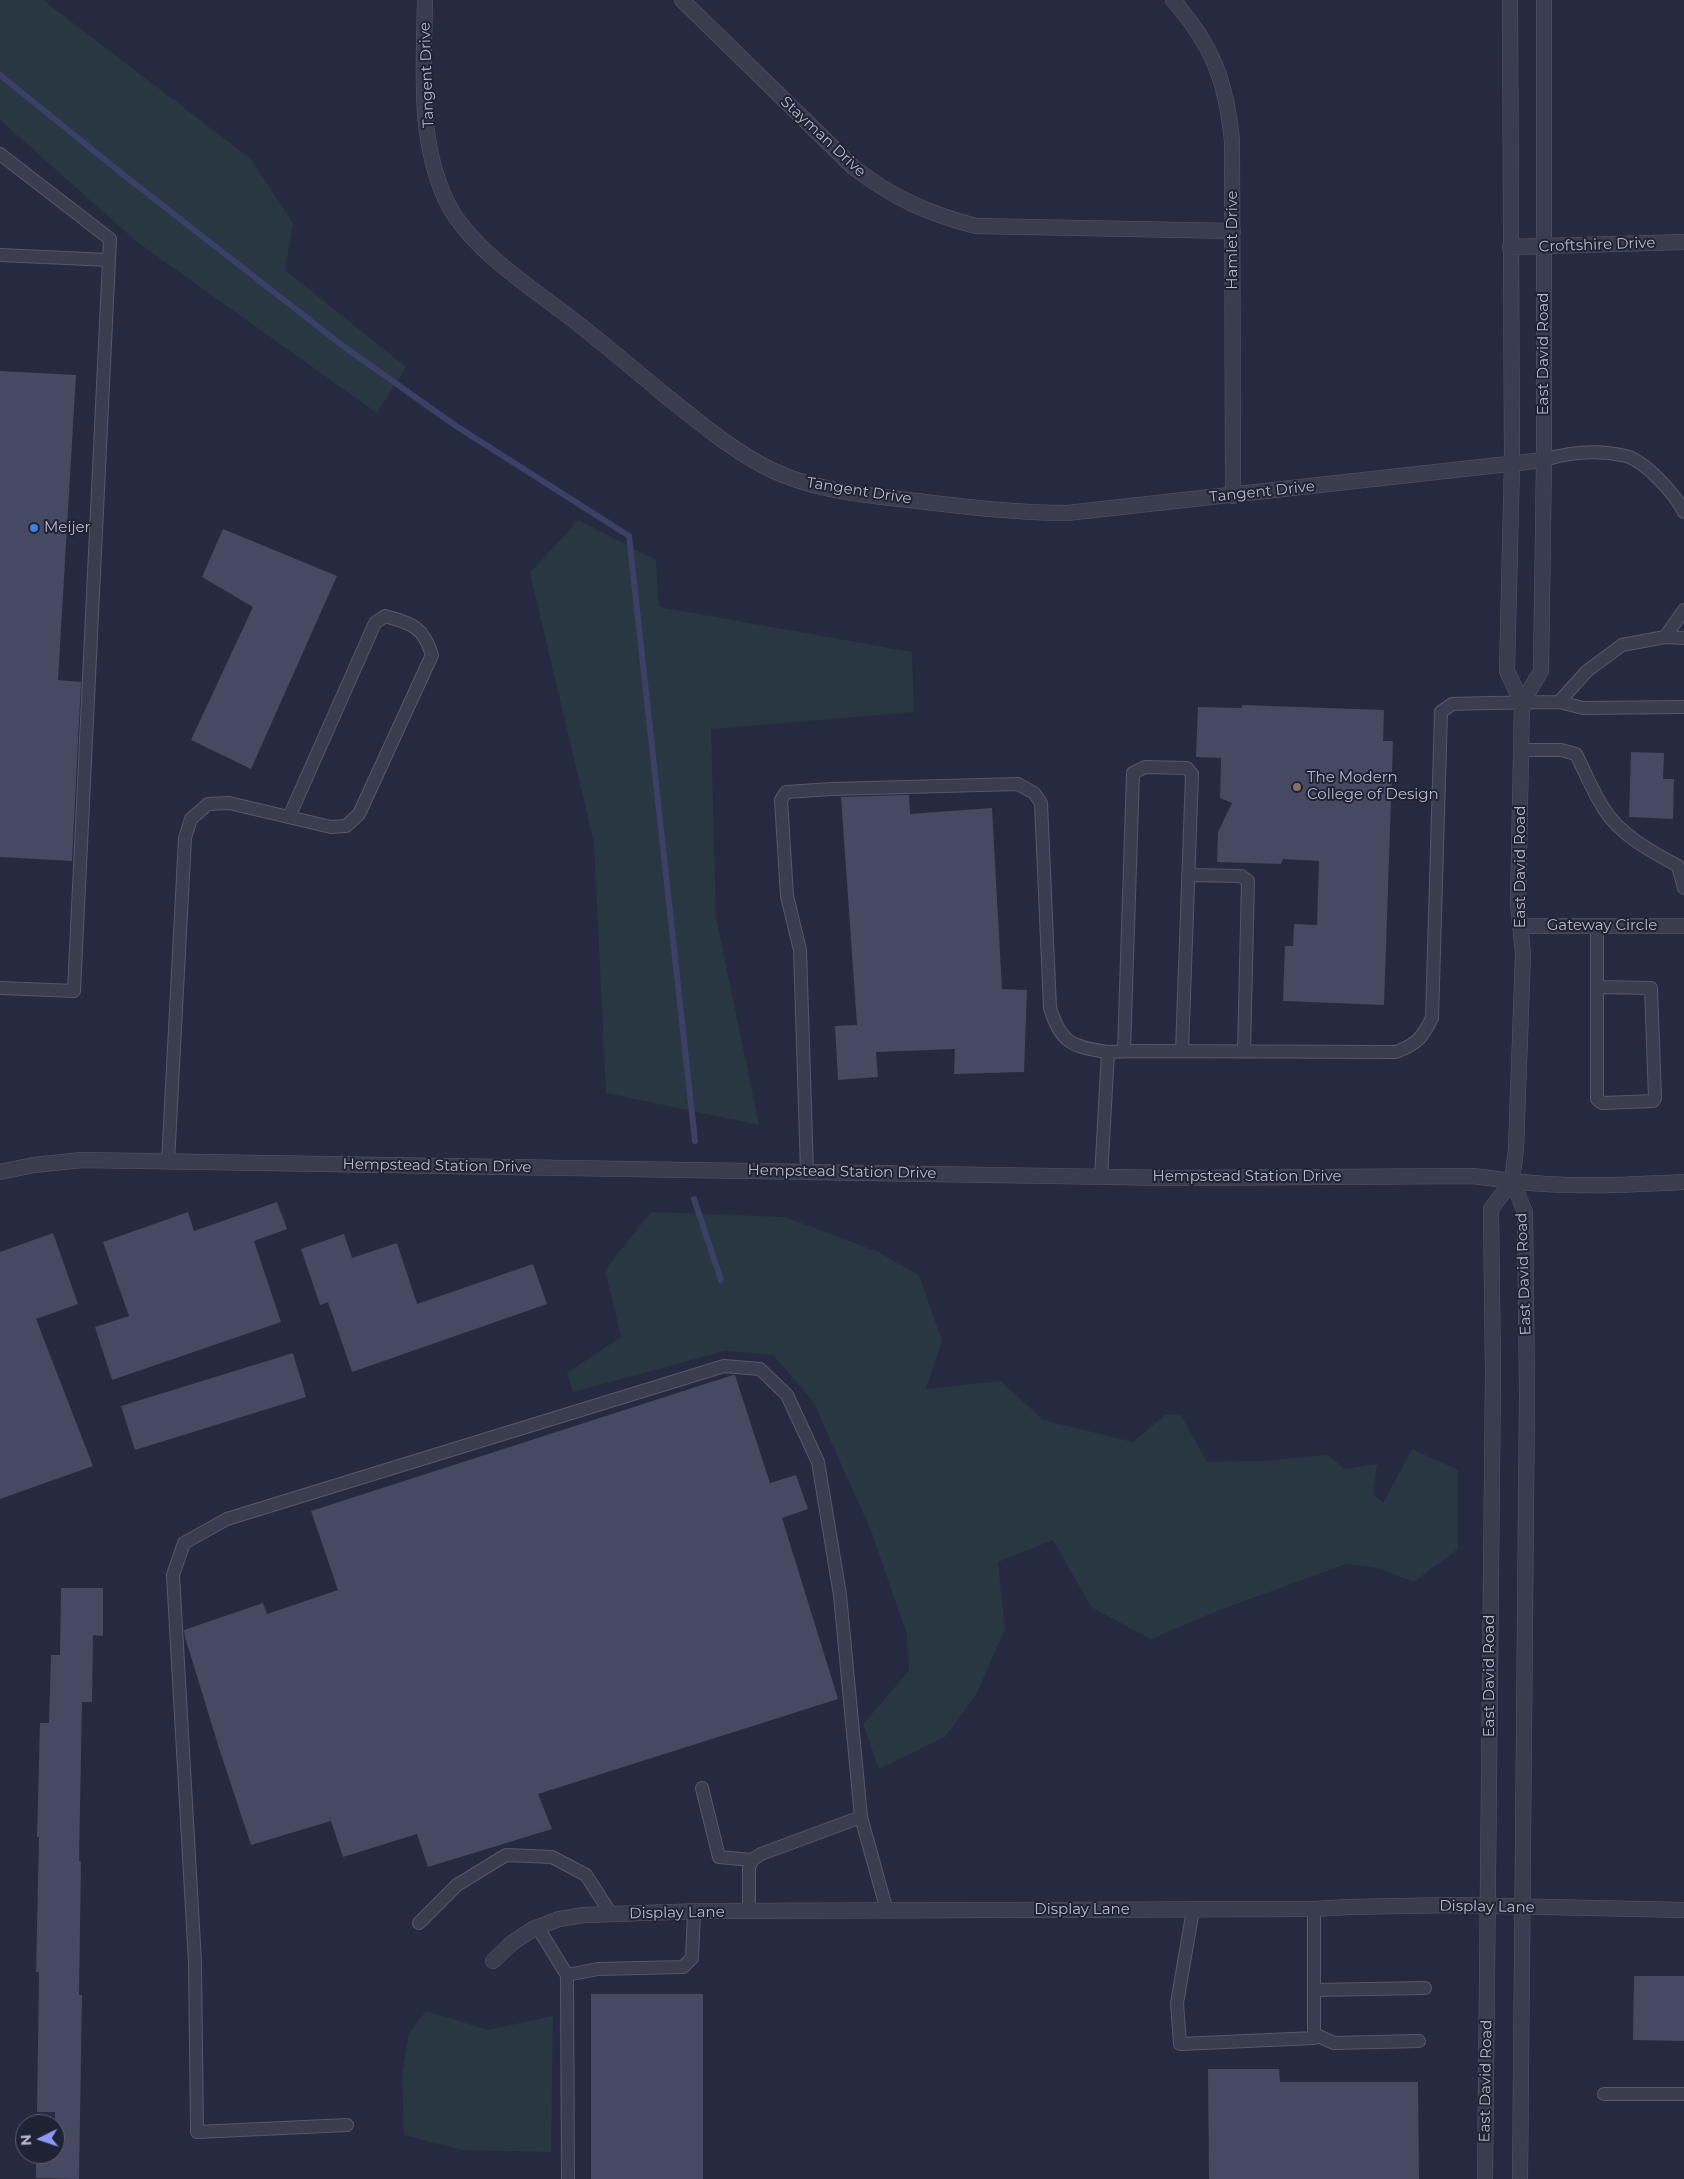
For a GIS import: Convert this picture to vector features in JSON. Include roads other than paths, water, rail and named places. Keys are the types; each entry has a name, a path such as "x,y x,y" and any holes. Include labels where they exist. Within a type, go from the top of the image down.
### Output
{"street":[{"name":"Tangent Drive","path":"425,0 425,115 438,183 448,205 461,224 487,252 711,432 761,465 793,479 827,489 1018,513 1067,514 1544,460"},
{"name":"Stayman Drive","path":"682,0 853,167 876,184 914,206 944,218 976,226 1233,231"},
{"name":"Hamlet Drive","path":"1173,0 1192,22 1207,45 1222,82 1228,106 1232,141 1233,496"},
{"name":"East David Road","path":"1485,2179 1493,1373 1491,1210 1512,1180 1516,1149 1523,954 1518,903 1522,702 1507,671 1512,464 1510,0"},
{"name":"East David Road","path":"1522,702 1541,671 1544,460 1544,0"},
{"name":"Croftshire Drive","path":"1510,247 1684,242"},
{"name":"Gateway Circle","path":"1521,926 1684,926"},
{"name":"Hempstead Station Drive","path":"0,1172 34,1165 82,1160 1101,1176 1473,1176 1543,1185 1608,1186 1684,1182"},
{"name":"East David Road","path":"1512,1180 1525,1212 1526,1492 1520,2179"},
{"name":"Display Lane","path":"493,1961 512,1943 538,1928 559,1919 584,1914 750,1911 1314,1910 1349,1906 1684,1910"}],"lane":[{"path":"0,154 110,240 74,991 0,988"},
{"path":"0,255 109,260"},
{"path":"1544,460 1566,453 1627,456 1655,474 1684,512"},
{"path":"1665,637 1684,610"},
{"path":"168,1162 185,838 191,819 208,804 229,803 331,827 346,826 360,814 432,655 427,638 412,624 385,616 375,623 289,817"},
{"path":"1559,702 1586,671 1622,645 1665,637 1684,638"},
{"path":"807,1171 800,950 786,896 781,800 786,792 1018,784 1034,793 1041,802 1050,1008 1056,1027 1065,1039 1087,1049 1108,1052 1396,1052 1413,1046 1424,1034 1432,1018 1441,712 1452,704 1522,702 1559,702 1583,708 1684,707"},
{"path":"1521,750 1561,750 1576,754 1605,811 1631,836 1652,852 1678,866 1684,888"},
{"path":"1124,1052 1133,772 1145,767 1187,768 1192,774 1182,1051"},
{"path":"1188,875 1241,876 1248,881 1244,1051"},
{"path":"1596,926 1597,1099 1602,1103 1653,1101 1655,1098 1652,991 1648,987 1597,987"},
{"path":"1101,1176 1108,1052"},
{"path":"347,2125 196,2132 195,1962 173,1575 184,1544 227,1518 724,1366 760,1369 787,1395 818,1462 840,1595 860,1817 887,1911"},
{"path":"702,1788 719,1857 752,1860"},
{"path":"750,1911 749,1868 752,1860 761,1854 860,1817"},
{"path":"419,1924 457,1885 506,1855 552,1856 586,1875 612,1914"},
{"path":"1193,1910 1177,2003 1180,2044 1314,2038 1314,1910"},
{"path":"567,1975 598,1969 683,1967 692,1958 694,1912"},
{"path":"538,1928 567,1975 568,2179"},
{"path":"1314,1990 1425,1988"},
{"path":"1314,2034 1334,2043 1419,2041"},
{"path":"1604,2094 1684,2094"}],"waterway":[{"path":"0,75 125,176 343,346 456,426 629,536 695,1141"},
{"path":"694,1199 721,1280"}],"place":[{"name":"Meijer","path":"34,528"},
{"name":"The Modern College of Design","path":"1297,787"}]}
